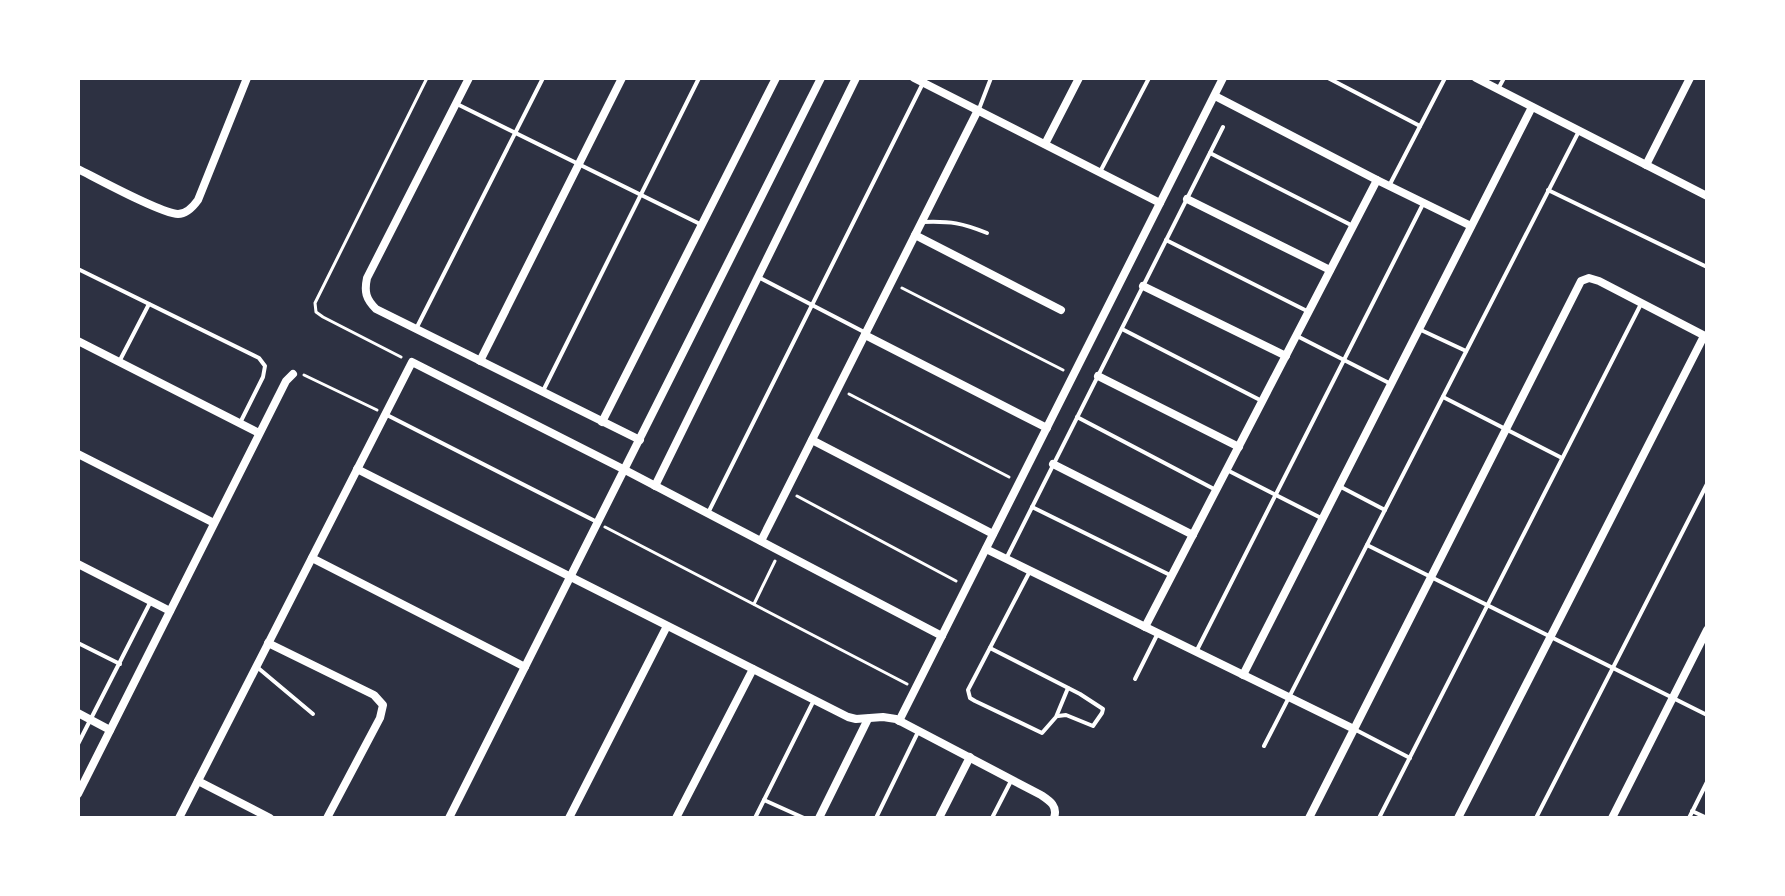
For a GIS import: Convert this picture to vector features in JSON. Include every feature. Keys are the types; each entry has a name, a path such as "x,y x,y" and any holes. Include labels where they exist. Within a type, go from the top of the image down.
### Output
{"street":[{"path":"78,169 163,210 179,214 190,210 198,200 247,78"},
{"path":"469,78 367,278 367,298 376,309 640,440"},
{"path":"480,361 622,78"},
{"path":"602,422 776,78"},
{"path":"449,818 821,78"},
{"path":"655,486 856,78"},
{"path":"914,78 1160,203"},
{"path":"1045,144 1079,78"},
{"path":"899,721 1223,78"},
{"path":"1476,78 1707,196"},
{"path":"1646,165 1690,78"},
{"path":"1215,96 1471,226"},
{"path":"1243,675 1532,107"},
{"path":"761,541 978,110"},
{"path":"1145,627 1377,180"},
{"path":"1187,199 1330,270"},
{"path":"915,235 1061,310"},
{"path":"1309,818 1581,281 1589,278 1706,334 1458,818"},
{"path":"1143,286 1286,356"},
{"path":"865,334 1047,428"},
{"path":"78,341 259,433"},
{"path":"179,818 412,362 942,636"},
{"path":"78,794 259,433 286,381 293,374"},
{"path":"1098,376 1239,447"},
{"path":"812,440 993,534"},
{"path":"78,454 214,523"},
{"path":"1053,464 1193,535"},
{"path":"357,469 848,717 883,717 919,730 1051,802 1056,814 1054,818"},
{"path":"986,549 1354,729"},
{"path":"312,558 525,667"},
{"path":"78,564 170,611"},
{"path":"569,818 667,626"},
{"path":"1612,818 1707,630"},
{"path":"268,643 374,695 383,705 380,718 327,818"},
{"path":"676,818 753,669"},
{"path":"78,713 110,730"},
{"path":"819,818 868,719"},
{"path":"939,818 970,757"},
{"path":"198,781 270,818"}],"lane":[{"path":"416,329 543,78"},
{"path":"543,392 699,78"},
{"path":"978,110 991,78"},
{"path":"1100,172 1149,78"},
{"path":"1328,78 1420,126"},
{"path":"1389,186 1445,78"},
{"path":"1498,89 1504,78"},
{"path":"708,513 923,83"},
{"path":"456,104 702,225"},
{"path":"1006,559 1223,127"},
{"path":"1264,746 1579,131"},
{"path":"1210,153 1353,226"},
{"path":"1548,190 1707,267"},
{"path":"1196,652 1423,203"},
{"path":"922,222 960,223 987,233"},
{"path":"1166,240 1309,312"},
{"path":"78,269 259,358 265,366 263,377 240,423"},
{"path":"758,277 865,334"},
{"path":"119,362 149,304"},
{"path":"1379,818 1641,304"},
{"path":"1121,329 1262,401"},
{"path":"1419,329 1466,351"},
{"path":"1297,335 1391,384"},
{"path":"1443,397 1563,458"},
{"path":"385,414 598,523"},
{"path":"1077,417 1217,490"},
{"path":"1227,470 1322,519"},
{"path":"1536,818 1707,484"},
{"path":"1339,486 1385,510"},
{"path":"1032,507 1172,577"},
{"path":"1367,545 1707,715"},
{"path":"1030,571 968,690 970,698 1039,733 1045,731 1056,717 1068,688"},
{"path":"78,744 151,601"},
{"path":"1135,679 1158,633"},
{"path":"78,643 120,664"},
{"path":"990,648 1103,709 1093,726 1066,715 1056,717"},
{"path":"256,667 313,714"},
{"path":"755,818 814,700"},
{"path":"1354,729 1410,758"},
{"path":"876,818 919,730"},
{"path":"992,818 1012,779"},
{"path":"1689,818 1707,782"},
{"path":"764,800 804,818"},
{"path":"1692,811 1707,818"}],"path":[{"path":"412,362 323,317 316,312 315,303 427,78"},
{"path":"892,282 1073,375"},
{"path":"293,374 308,376 385,414"},
{"path":"838,388 1019,482"},
{"path":"786,491 967,586"},
{"path":"598,523 915,689"},
{"path":"754,604 780,551"}]}
